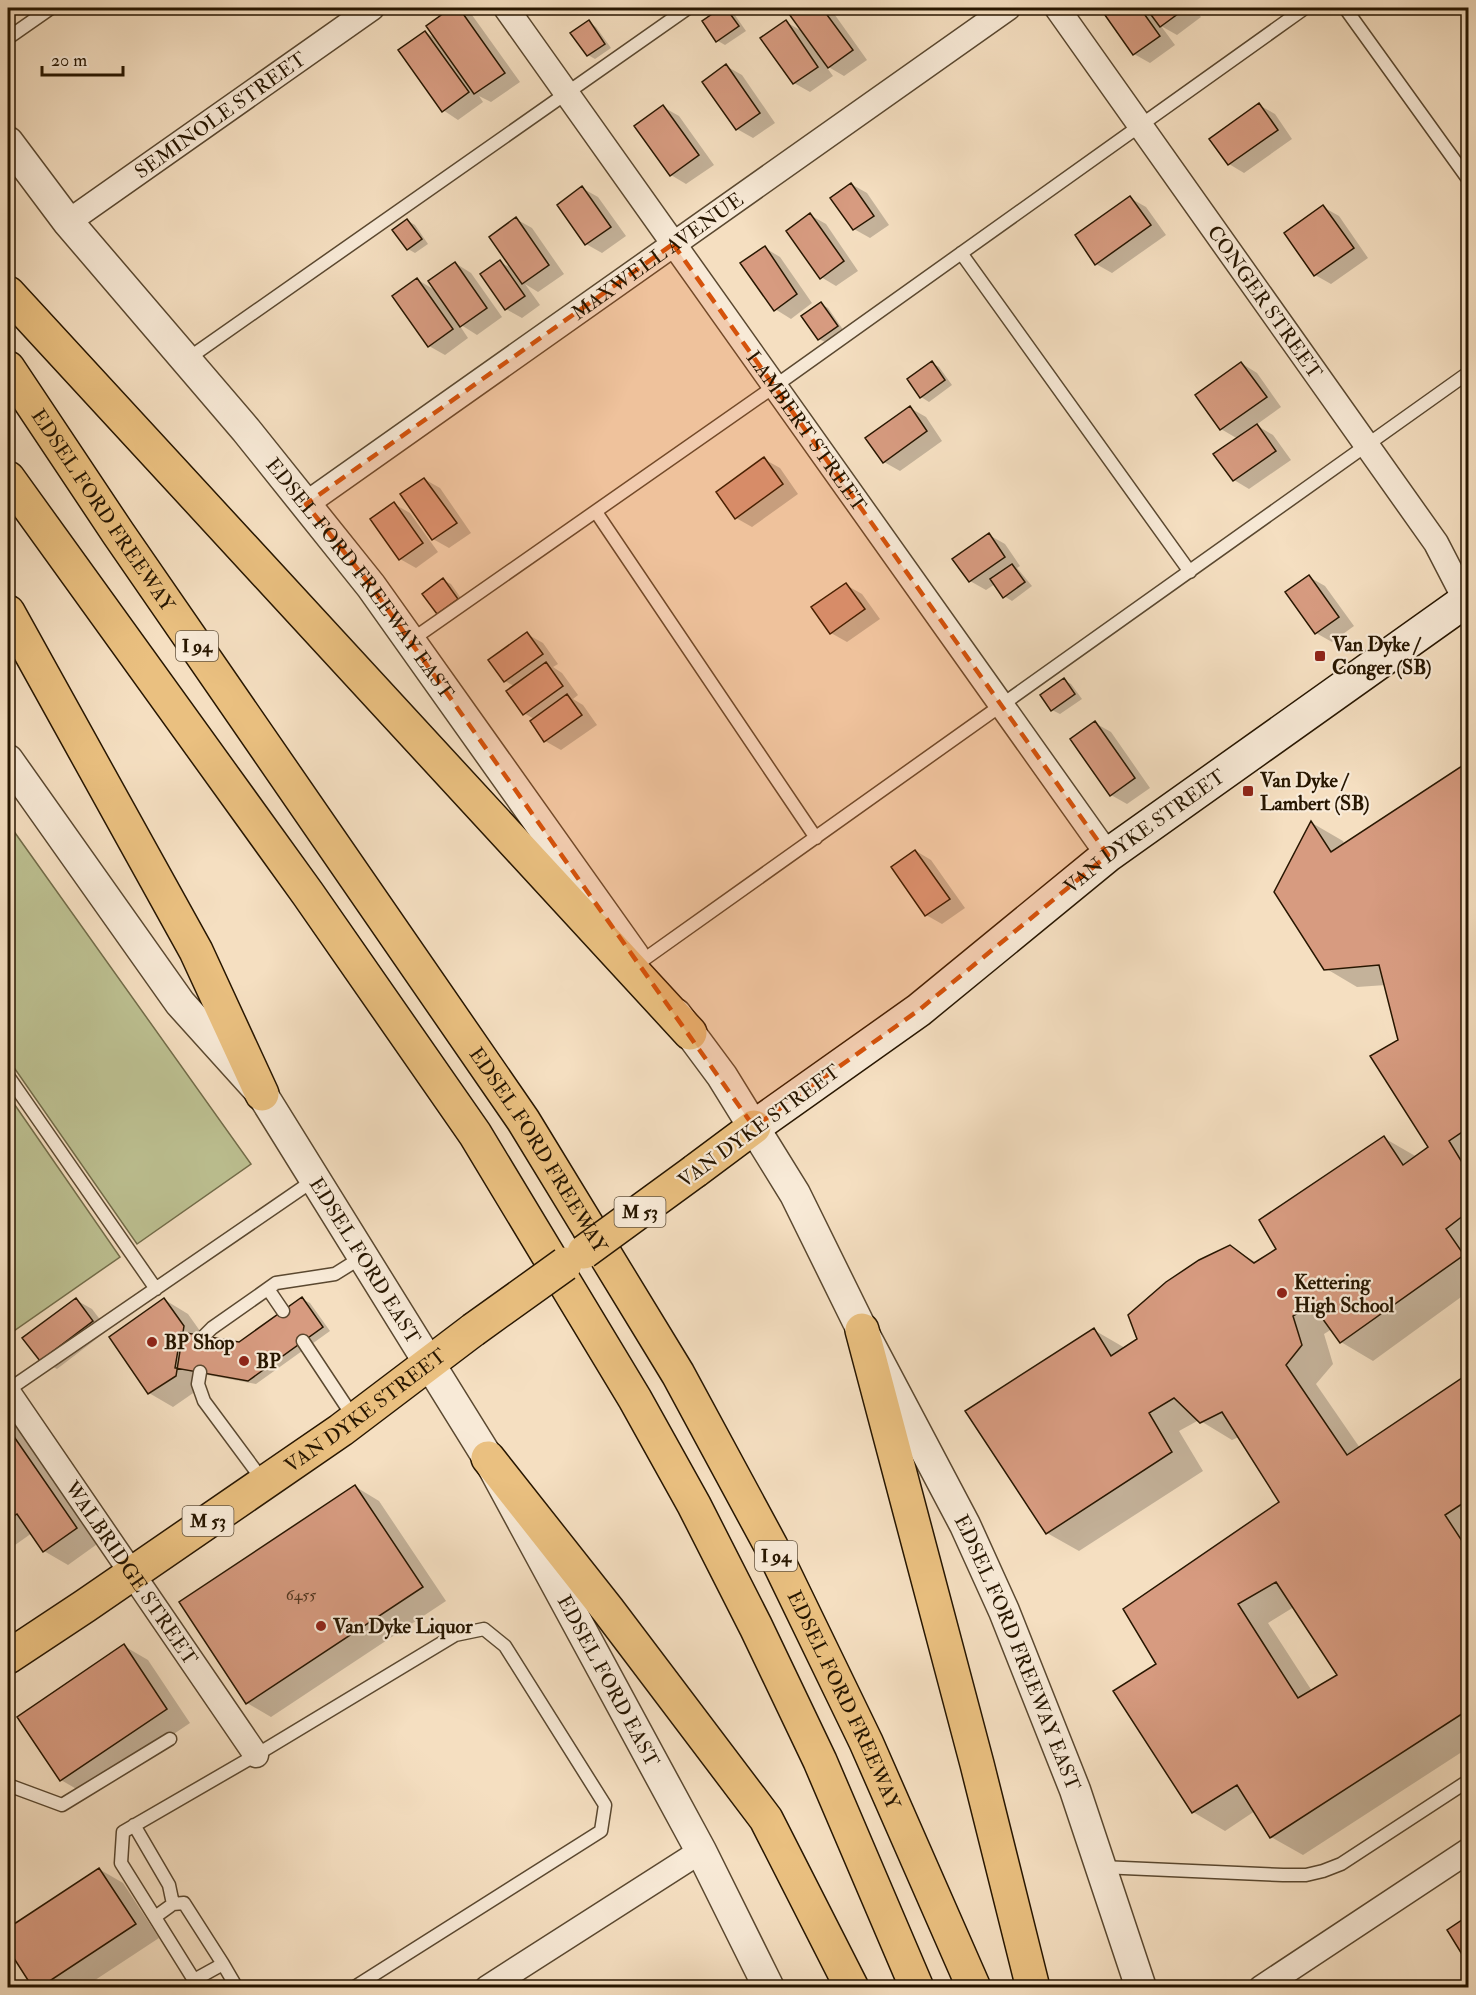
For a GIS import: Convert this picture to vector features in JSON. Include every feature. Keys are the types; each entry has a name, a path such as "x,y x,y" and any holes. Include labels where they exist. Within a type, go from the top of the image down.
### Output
{"main road":[{"path":"8,292 690,1033"},
{"name":"EDSEL FORD FREEWAY","path":"8,368 118,533 523,1120 678,1374 771,1546 866,1742 974,1988"},
{"name":"I 94","path":"8,478 301,884 475,1134 635,1399 694,1506 771,1658 825,1772 917,1988"},
{"name":"VAN DYKE STREET","path":"8,1657 355,1419 473,1330 919,1010 1108,855 1468,602"},
{"path":"8,612 196,951 262,1094"},
{"path":"862,1330 977,1764 1033,1988"},
{"path":"488,1458 608,1610 766,1819 852,1988"}],"street":[{"name":"SEMINOLE STREET","path":"68,222 372,8"},
{"name":"LAMBERT STREET","path":"506,8 1108,855"},
{"name":"MAXWELL AVENUE","path":"306,504 1008,8"},
{"name":"CONGER STREET","path":"1057,8 1436,543 1468,602"},
{"name":"EDSEL FORD FREEWAY EAST","path":"8,142 68,222 246,430 371,586 722,1076 754,1127 795,1194 862,1330 965,1525 1004,1611 1075,1790 1141,1988"},
{"name":"EDSEL FORD EAST","path":"8,760 180,1004 262,1094 488,1458 701,1851 769,1988"},
{"name":"WALBRIDGE STREET","path":"8,1391 256,1755"},
{"path":"487,1988 701,1851"},
{"path":"1261,1988 1468,1851"}],"lane":[{"path":"8,38 51,8"},
{"path":"186,360 688,8"},
{"path":"410,641 775,387 1305,8"},
{"path":"1345,8 1468,178"},
{"path":"961,254 1190,572"},
{"path":"639,963 1468,373"},
{"path":"596,512 816,838"},
{"path":"8,1076 156,1290"},
{"path":"8,1391 314,1180"},
{"path":"204,1336 276,1283 334,1274 362,1257"},
{"path":"268,1288 283,1311"},
{"path":"303,1341 355,1419"},
{"path":"200,1372 198,1384 204,1401 264,1483"},
{"path":"223,1964 197,1984 121,1863 123,1832 455,1635 484,1629 505,1646 605,1805 601,1831 353,1988"},
{"path":"8,1785 62,1805 170,1739"},
{"path":"1101,1867 1283,1875 1306,1875 1323,1871 1351,1858 1468,1780"},
{"path":"134,1825 169,1885 173,1904"},
{"path":"155,1917 173,1904 184,1904 237,1988"}],"highlighted area":[{"path":"673,244 1108,855 919,1010 754,1127 371,586 306,504"}],"green space":[{"path":"8,823 251,1164 137,1244 8,1059"},
{"path":"8,1095 120,1257 8,1335"}],"building":[{"path":"451,8 459,8 505,73 474,94 426,26"},
{"path":"721,8 726,8 739,26 716,42 702,21"},
{"path":"798,8 822,8 853,50 828,68 789,14"},
{"path":"1100,8 1140,8 1160,36 1133,55"},
{"path":"1146,8 1186,8 1160,27"},
{"path":"589,20 605,44 587,56 570,33"},
{"path":"786,20 818,67 793,84 760,38"},
{"path":"425,31 469,92 442,112 398,50"},
{"path":"726,64 760,113 736,130 702,82"},
{"path":"1259,103 1278,130 1228,165 1209,139"},
{"path":"663,105 699,155 670,176 634,126"},
{"path":"851,183 874,216 853,230 830,198"},
{"path":"582,186 611,227 585,245 557,205"},
{"path":"1130,196 1151,225 1095,265 1075,235"},
{"path":"1323,205 1354,248 1314,276 1284,233"},
{"path":"810,213 844,261 820,279 786,231"},
{"path":"516,217 549,265 522,284 489,237"},
{"path":"407,219 422,239 407,250 392,230"},
{"path":"765,246 797,294 774,311 740,263"},
{"path":"500,260 525,296 505,310 480,274"},
{"path":"455,262 487,308 460,327 428,281"},
{"path":"417,278 453,329 428,347 392,296"},
{"path":"821,302 838,326 818,340 801,316"},
{"path":"932,361 945,380 920,398 907,379"},
{"path":"1241,362 1267,397 1220,430 1195,395"},
{"path":"910,406 927,431 883,463 865,438"},
{"path":"1257,424 1276,451 1233,481 1213,454"},
{"path":"764,457 783,484 735,519 716,492"},
{"path":"424,478 457,523 432,540 400,494"},
{"path":"394,502 423,543 399,560 370,519"},
{"path":"989,533 1005,557 969,582 952,559"},
{"path":"1012,564 1025,582 1003,598 990,579"},
{"path":"1309,575 1339,617 1315,634 1285,592"},
{"path":"443,578 458,599 437,614 422,594"},
{"path":"846,583 865,609 830,634 811,607"},
{"path":"527,632 543,654 504,682 488,660"},
{"path":"546,662 563,686 523,715 506,691"},
{"path":"1064,678 1075,694 1051,711 1040,695"},
{"path":"567,694 582,715 544,742 530,721"},
{"path":"1095,721 1135,778 1110,796 1070,739"},
{"name":"Kettering High School","path":"1468,762 1468,1128 1449,1141 1468,1172 1468,1212 1446,1229 1464,1255 1340,1343 1312,1304 1293,1316 1302,1345 1286,1365 1347,1455 1468,1374 1468,1500 1445,1515 1468,1550 1468,1710 1270,1838 1237,1785 1192,1813 1113,1691 1156,1664 1123,1609 1279,1502 1222,1412 1200,1423 1174,1398 1149,1413 1172,1452 1046,1534 965,1411 1094,1328 1111,1356 1137,1339 1128,1315 1166,1282 1199,1260 1230,1245 1254,1263 1276,1249 1259,1220 1384,1136 1403,1165 1428,1147 1370,1056 1398,1040 1379,965 1324,970 1274,892 1311,821 1331,852","holes":["1276,1582 1337,1675 1298,1698 1238,1604"]},
{"path":"915,850 950,899 925,916 891,867"},
{"path":"302,1297 323,1327 248,1381 175,1368 181,1332 239,1342"},
{"path":"76,1298 93,1321 40,1361 22,1338"},
{"path":"164,1298 184,1326 176,1376 148,1394 109,1337"},
{"path":"8,1428 77,1528 43,1552 17,1514 8,1520"},
{"path":"355,1485 423,1587 246,1704 179,1602"},
{"path":"124,1644 167,1709 60,1781 17,1717"},
{"path":"99,1868 136,1924 39,1988 33,1988 8,1949 8,1928"},
{"path":"1468,1916 1468,1964 1447,1930"}],"place":[{"name":"Van Dyke / Conger (SB)","path":"1320,656"},
{"name":"Van Dyke / Lambert (SB)","path":"1248,791"},
{"name":"Kettering High School","path":"1282,1293"},
{"name":"BP Shop","path":"152,1342"},
{"name":"BP","path":"244,1361"},
{"name":"Van Dyke Liquor","path":"321,1626"}]}
